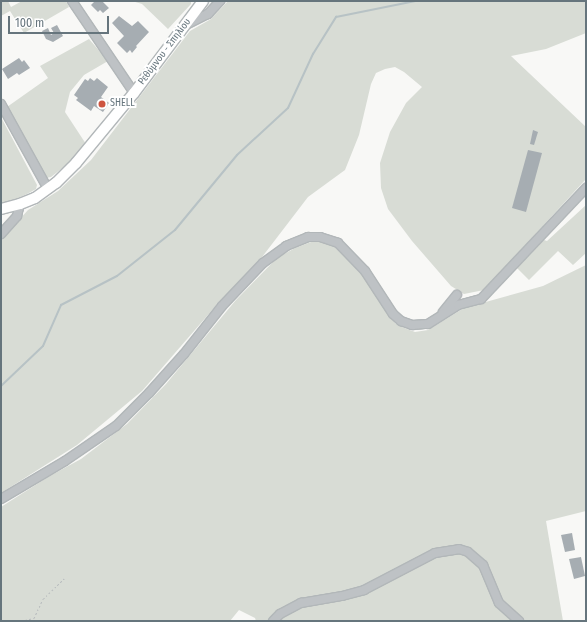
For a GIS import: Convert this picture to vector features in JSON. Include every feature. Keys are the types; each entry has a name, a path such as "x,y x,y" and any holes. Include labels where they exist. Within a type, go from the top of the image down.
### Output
{"main road":[{"name":"Ρεθύμνου - Σπηλίου","path":"1,209 20,204 48,189 86,152 134,93 203,1"}],"street":[{"path":"72,1 134,93"},
{"path":"186,24 196,22 208,14 220,1"},
{"path":"1,104 48,189"},
{"path":"1,499 66,461 116,426 149,393 184,354 222,306 263,263 286,246 308,237 328,239 338,243 365,271 393,314 401,321 412,325 428,324 458,305 482,299 586,188"},
{"path":"1,234 17,216 20,204"},
{"path":"436,320 457,295"},
{"path":"273,621 280,614 301,603 342,596 364,590 435,553 459,549 468,552 483,565 500,602 518,621"}],"path":[{"path":"21,621 34,618 43,599 65,578"}],"shaded area":[{"path":"1,1 8,1 11,7 22,1 66,1 69,7 24,33 10,11 1,16"},
{"path":"132,1 191,1 191,4 168,29 142,4"},
{"path":"228,1 586,1 586,33 546,49 511,56 586,127 586,179 484,290 464,294 451,286 412,241 388,209 381,188 380,163 390,132 406,103 422,87 404,72 395,67 376,73 371,84 359,135 345,170 308,197 259,261 220,301 142,391 77,445 1,493 1,240 28,210 58,191 91,160 190,31 211,19"},
{"path":"89,39 108,61 84,75 70,92 65,112 86,144 70,162 51,177 46,178 7,107 48,78 40,66"},
{"path":"2,119 37,185 36,189 9,202 1,202"},
{"path":"586,205 586,253 573,265 558,251 529,280 517,268 544,240 547,241"},
{"path":"322,241 333,245 361,272 374,290 389,316 397,325 415,332 428,330 464,308 543,286 586,265 586,511 546,521 563,621 256,621 255,618 239,610 230,621 1,621 1,507 48,477 81,459 127,424 166,384 236,300 277,258 295,248 311,242"}],"building":[{"path":"95,1 102,1 109,8 103,13 100,10 98,12 91,5"},
{"path":"119,16 132,26 138,21 149,32 136,46 137,47 132,53 130,50 127,53 117,43 124,36 112,23"},
{"path":"57,25 63,36 53,42 46,39 42,31 48,28 51,35 54,33 51,28"},
{"path":"19,58 22,62 24,60 30,68 19,75 17,73 8,79 2,69"},
{"path":"90,78 94,81 97,78 108,87 101,97 109,103 103,112 94,106 91,111 76,100 78,98 74,95 85,79 88,81"},
{"path":"533,130 538,132 534,145 530,144"},
{"path":"528,150 542,153 526,212 512,208"},
{"path":"572,533 575,550 565,552 561,535"},
{"path":"581,557 585,576 574,579 569,559"}],"waterway":[{"path":"1,386 43,346 61,305 117,276 175,230 237,155 288,108 313,54 336,17 415,1"}],"place":[{"name":"SHELL","path":"102,104"}]}
